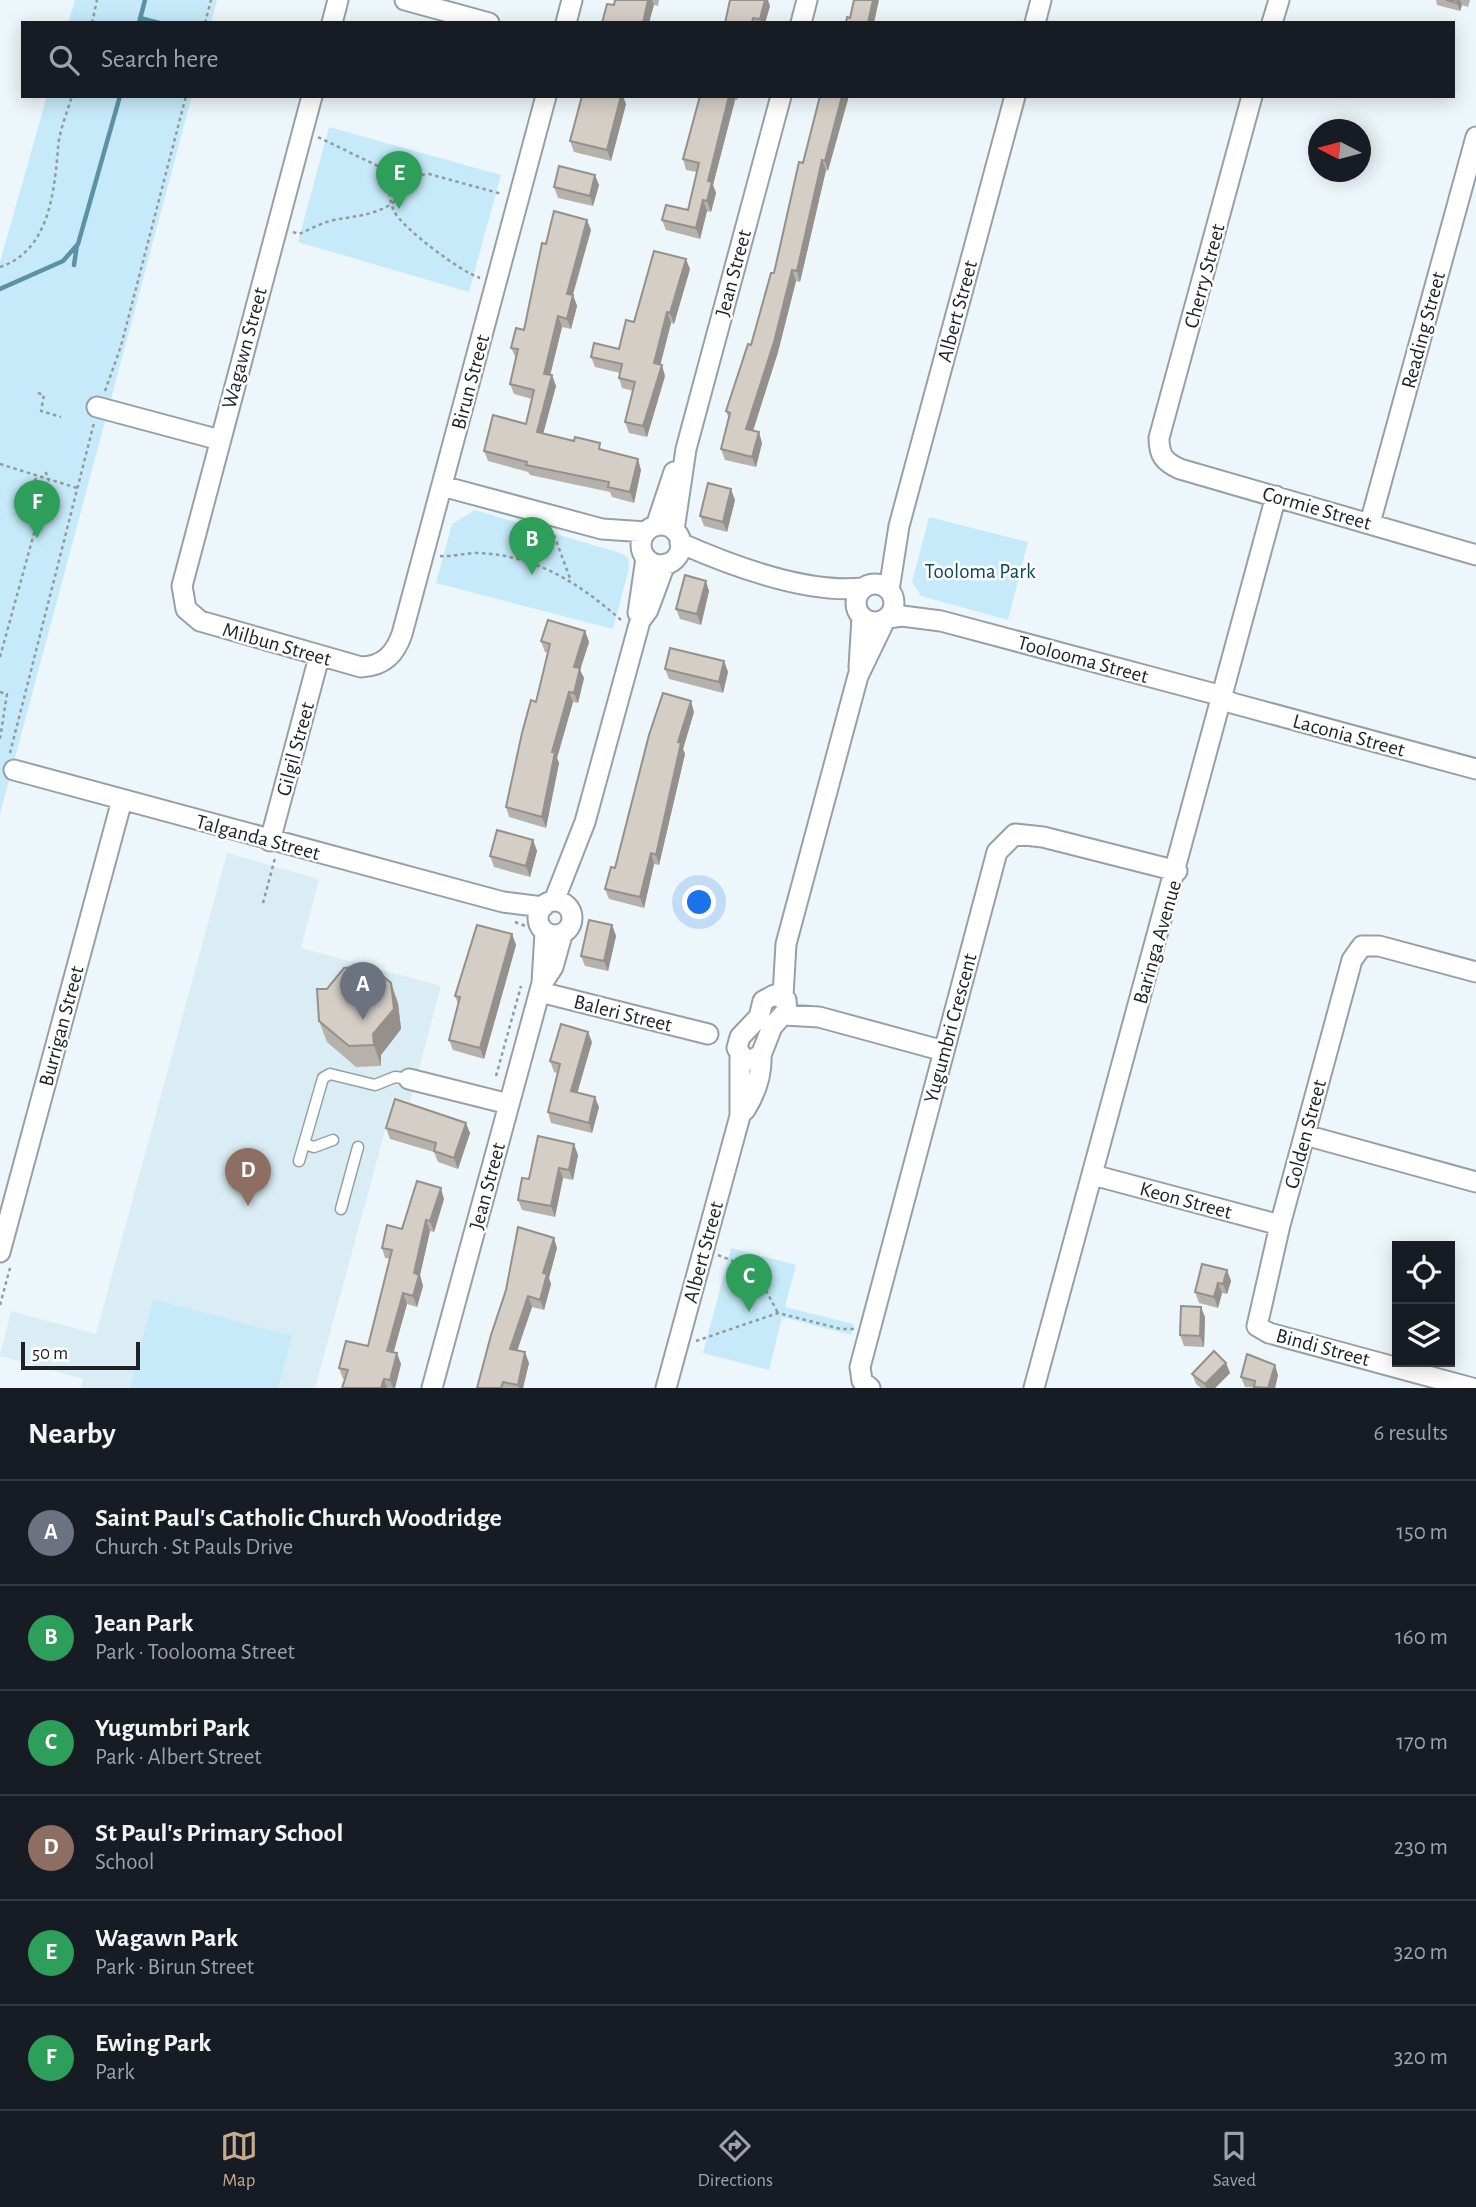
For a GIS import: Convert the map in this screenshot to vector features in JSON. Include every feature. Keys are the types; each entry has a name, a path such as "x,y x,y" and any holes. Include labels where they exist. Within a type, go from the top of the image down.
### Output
{"street":[{"path":"333,21 338,0"},
{"path":"405,0 482,21"},
{"path":"567,21 572,0"},
{"path":"802,21 807,0"},
{"path":"1036,21 1041,0"},
{"path":"1273,21 1279,0"},
{"name":"Wagawn Street","path":"183,600 184,572 311,98"},
{"name":"Birun Street","path":"383,663 398,647 545,98"},
{"name":"Jean Street","path":"432,1388 509,1104 535,986 545,921 585,822 630,620 638,608 660,545 675,469 686,449 780,98"},
{"name":"Albert Street","path":"740,1116 751,1100 761,1068 761,1055 780,1003 786,944 858,676 889,607 899,526 1014,98"},
{"name":"Cherry Street","path":"1161,456 1159,438 1251,98"},
{"name":"Reading Street","path":"1370,523 1476,136"},
{"path":"97,407 220,440"},
{"name":"Cormie Street","path":"1161,456 1168,464 1180,469 1476,555"},
{"path":"442,486 829,589 878,584 889,607 873,622 829,589"},
{"name":"Baringa Avenue","path":"1034,1388 1177,871 1276,496"},
{"name":"Albert Street","path":"858,676 857,597 877,575 899,526"},
{"name":"Milbun Street","path":"183,600 186,609 200,621 361,667 383,663"},
{"name":"Toolooma Street","path":"889,607 902,616 941,621 1181,685 1223,699"},
{"name":"Gilgil Street","path":"270,851 319,657"},
{"name":"Laconia Street","path":"1223,699 1476,769"},
{"name":"Talganda Street","path":"10,768 122,800 270,851 503,902 545,921"},
{"name":"Burrigan Street","path":"5,1259 122,800"},
{"name":"Yugumbri Crescent","path":"870,1388 862,1381 860,1367 997,852 1015,834 1043,837 1177,871"},
{"name":"Golden Street","path":"1257,1326 1280,1225 1352,960 1362,946 1379,946 1476,972"},
{"name":"Baleri Street","path":"535,986 708,1034 739,1048"},
{"path":"780,1003 819,1017 944,1051"},
{"name":"Albert Street","path":"666,1388 740,1116 739,1048 755,1024 780,1003"},
{"path":"739,1048 751,1060 761,1055"},
{"path":"409,1079 509,1104"},
{"path":"1305,1135 1476,1182"},
{"name":"Keon Street","path":"1093,1175 1280,1225"},
{"name":"Bindi Street","path":"1257,1326 1269,1333 1472,1388"}],"lane":[{"path":"299,1161 323,1078 330,1074 374,1085 395,1077 409,1079"},
{"path":"304,1144 314,1147 333,1140"},
{"path":"341,1209 358,1147"}],"path":[{"path":"92,21 97,0"},
{"path":"206,21 211,0"},
{"path":"0,267 11,264 32,248 47,216 58,172 58,148 71,98"},
{"path":"10,768 97,407 114,368 185,98"},
{"path":"302,130 384,169 388,176 394,213 452,265 468,274 497,283"},
{"path":"276,228 299,234 330,221 367,217 392,204 402,185 419,175 429,174 519,198"},
{"path":"38,393 44,395 41,411 61,417"},
{"path":"0,464 79,488"},
{"path":"0,657 49,479 46,471"},
{"path":"26,492 37,476"},
{"path":"559,519 554,538 571,581"},
{"path":"513,557 554,538"},
{"path":"424,554 444,556 480,553 513,557 538,564 571,581 630,620"},
{"path":"0,692 7,694 0,739"},
{"path":"263,903 270,851 287,861"},
{"path":"511,921 545,921"},
{"path":"496,1076 535,986"},
{"path":"704,1249 755,1270 778,1312"},
{"path":"0,1305 5,1259"},
{"path":"677,1348 778,1312 868,1334"}],"shaded area":[{"path":"227,853 319,879 301,948 441,986 410,1102 394,1098 315,1388 81,1388 83,1379 0,1356 11,1311 96,1334"}],"green space":[{"path":"75,0 217,0 212,21 69,21"},
{"path":"46,98 191,98 0,814 0,262"},
{"path":"329,127 501,175 469,292 298,242"},
{"path":"475,510 620,553 628,558 629,568 613,629 436,583 452,524"},
{"name":"Tooloma Park","path":"929,517 1028,542 1008,620 921,596 912,582"},
{"path":"731,1248 796,1265 785,1307 854,1324 851,1335 782,1317 769,1370 703,1353"},
{"path":"153,1299 292,1336 278,1388 130,1388"}],"building":[{"path":"615,0 648,0 643,21 603,21 607,4 614,5"},
{"path":"730,0 765,0 760,19 725,21"},
{"path":"854,0 873,0 868,21 846,21 847,17 850,18"},
{"path":"581,98 620,98 607,150 570,141"},
{"path":"699,98 729,98 708,181 712,182 707,201 703,200 696,228 662,220 666,205 688,210 699,163 683,159"},
{"path":"819,98 841,98 825,161 822,160 797,271 792,270 774,342 746,429 759,432 752,457 721,449 730,413 726,411 748,344 751,345 771,273 774,273 799,162 803,163"},
{"path":"559,166 595,175 590,196 554,187"},
{"path":"554,211 587,220 567,294 573,295 567,319 558,316 544,374 552,375 537,432 574,441 575,437 600,443 599,449 638,459 630,492 608,487 609,482 526,465 527,462 484,451 493,415 526,424 534,390 510,384 518,349 511,348 516,328 524,330 542,243 546,244"},
{"path":"654,251 686,259 670,313 667,312 654,363 662,365 643,426 625,422 635,382 619,378 622,364 591,357 594,343 619,349 626,320 634,322"},
{"path":"708,483 731,489 723,522 700,516"},
{"path":"685,575 706,581 697,614 676,609"},
{"path":"548,620 585,631 574,667 580,668 574,693 569,692 552,752 555,752 542,817 506,807 522,733 531,700 536,702 550,644 541,641"},
{"path":"670,648 724,661 719,682 665,669"},
{"path":"663,693 691,701 678,742 681,743 656,855 651,853 640,897 605,889 611,867 615,868 649,735"},
{"path":"497,830 533,840 526,866 490,856"},
{"path":"589,920 612,925 604,961 581,956"},
{"path":"477,925 512,934 480,1048 449,1040 460,997 455,996"},
{"path":"371,966 391,983 394,1009 373,1034 374,1045 349,1046 319,1021 317,989 327,989 344,968"},
{"path":"561,1024 588,1032 571,1091 595,1097 589,1123 548,1112 560,1064 550,1061"},
{"path":"395,1099 466,1123 454,1158 434,1151 436,1143 386,1128"},
{"path":"538,1136 574,1144 569,1170 559,1168 551,1206 518,1200 522,1178 529,1179"},
{"path":"417,1181 441,1188 430,1221 426,1220 414,1273 419,1275 413,1296 403,1293 387,1351 397,1353 390,1380 384,1379 381,1388 342,1388 348,1370 339,1368 346,1341 368,1346 392,1250 382,1248 387,1225 402,1229"},
{"path":"518,1227 554,1238 543,1273 547,1274 540,1300 528,1296 510,1349 525,1352 518,1385 503,1382 501,1388 477,1388 506,1290"},
{"path":"1202,1264 1227,1270 1223,1284 1218,1283 1214,1297 1195,1292"},
{"path":"1181,1306 1201,1307 1200,1336 1180,1335"},
{"path":"1214,1351 1226,1363 1205,1384 1192,1374"},
{"path":"1247,1354 1275,1365 1268,1388 1254,1387 1255,1381 1241,1377"}],"waterway":[{"path":"140,21 145,0"},
{"path":"140,18 151,21"},
{"path":"0,289 63,261 78,244 119,98"},
{"path":"74,265 77,245"}],"place":[{"name":"Wagawn Park","path":"399,209"},
{"name":"Ewing Park","path":"37,538"},
{"name":"Jean Park","path":"532,575"},
{"name":"Saint Paul's Catholic Church Woodridge","path":"363,1020"},
{"name":"St Paul's Primary School","path":"248,1206"},
{"name":"Yugumbri Park","path":"749,1312"}]}
